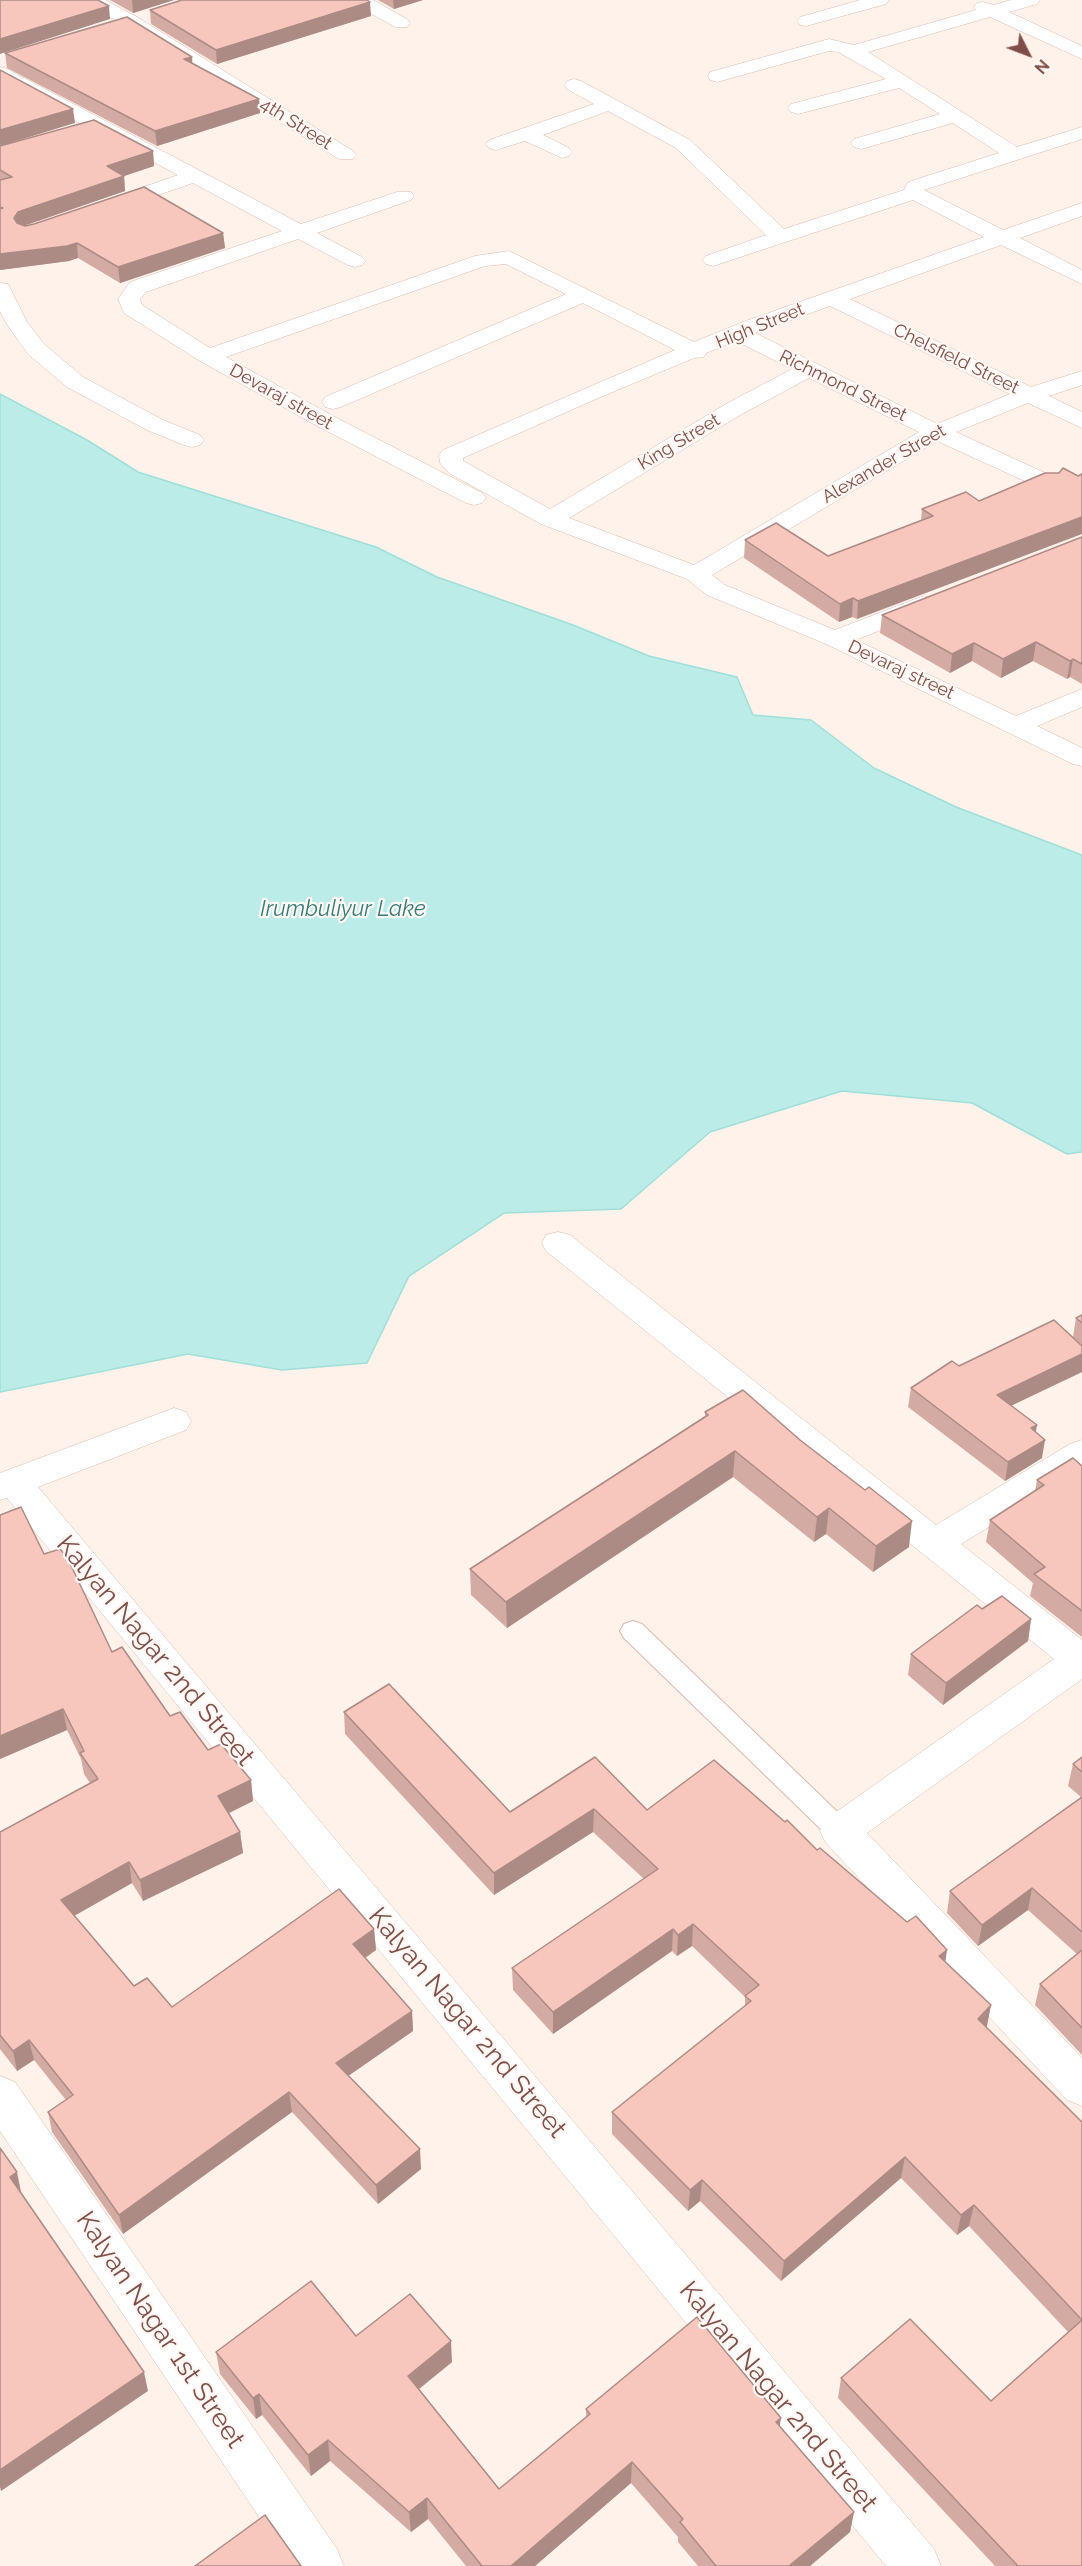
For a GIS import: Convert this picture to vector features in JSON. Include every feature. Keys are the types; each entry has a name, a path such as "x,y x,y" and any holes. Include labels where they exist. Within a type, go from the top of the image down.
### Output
{"street":[{"name":"4th Street","path":"92,0 131,21 346,155"},
{"path":"360,0 401,23"},
{"path":"806,21 880,0"},
{"path":"968,0 1082,53"},
{"path":"854,51 1031,0"},
{"path":"109,28 151,15"},
{"path":"717,76 829,45 854,51 1014,154"},
{"path":"4,65 98,125 355,261"},
{"path":"798,108 902,81"},
{"path":"574,85 683,144 780,237"},
{"path":"496,144 611,104"},
{"path":"861,143 955,116"},
{"path":"76,131 98,125"},
{"path":"914,193 914,187 921,184 1082,133"},
{"path":"526,134 562,152"},
{"path":"94,210 194,176"},
{"path":"713,260 914,193 1082,278"},
{"name":"Devaraj street","path":"404,196 138,287 129,299 132,308 208,356 327,422 535,530 629,572 682,590 716,590"},
{"name":"High Street","path":"452,463 451,454 461,449 737,333 1082,209"},
{"path":"1056,218 1082,231"},
{"path":"208,356 482,260 509,257 696,352"},
{"path":"0,289 16,324 36,349 75,382 156,425 192,440"},
{"path":"333,402 583,295"},
{"name":"Chelsfield Street","path":"831,298 1082,421"},
{"name":"Richmond Street","path":"737,333 936,432 1048,483"},
{"name":"King Street","path":"550,519 734,409 809,369"},
{"name":"Alexander Street","path":"696,574 936,432 1029,395 1082,378"},
{"name":"Devaraj street","path":"452,463 550,519 696,574 716,590 835,639 1082,758"},
{"path":"835,639 942,597"},
{"path":"1017,725 1082,697"},
{"path":"558,1243 1081,1661 840,1831 1082,2087"},
{"path":"7,1485 174,1421"},
{"path":"934,1543 1082,1453"},
{"name":"Kalyan Nagar 2nd Street","path":"7,1485 917,2566"},
{"name":"Kalyan Nagar 1st Street","path":"0,2095 320,2566"}],"lane":[{"path":"633,1631 840,1831"}],"water":[{"name":"Irumbuliyur Lake","path":"0,394 87,440 138,472 376,547 437,577 573,625 649,656 737,677 753,715 811,720 874,768 956,807 1082,855 1082,1152 1067,1154 972,1103 842,1091 710,1132 621,1209 504,1213 409,1276 367,1363 282,1370 188,1354 0,1392"}],"building":[{"path":"0,0 98,0 109,6 0,39"},
{"path":"182,0 367,0 370,2 216,50 150,10"},
{"path":"127,17 192,57 184,59 259,99 155,131 5,53"},
{"path":"0,70 73,109 0,130"},
{"path":"94,120 153,151 107,166 124,176 18,212 14,218 17,223 25,226 34,224 144,187 223,233 118,267 77,243 0,254 0,209 3,208 0,207 0,180 12,177 0,170 0,146"},
{"path":"1063,468 1078,476 1082,474 1082,517 858,601 853,598 840,604 745,540 776,523 828,556 933,516 922,509 966,492 979,501 1045,473 1059,473"},
{"path":"1082,537 1082,664 1073,659 1070,661 1036,642 1003,659 974,643 952,654 882,615"},
{"path":"1082,1315 1082,1323 1076,1318"},
{"path":"1054,1320 1082,1346 1082,1354 997,1395 1037,1425 1031,1428 1045,1440 1008,1462 911,1388 952,1361 959,1366"},
{"path":"743,1390 800,1440 865,1490 869,1487 912,1521 876,1546 829,1508 817,1517 735,1451 506,1602 470,1569 708,1415 705,1412"},
{"path":"1073,1458 1082,1466 1082,1611 1034,1574 1045,1567 990,1520 1044,1485 1037,1480"},
{"path":"21,1507 44,1554 60,1549 67,1557 112,1652 122,1647 170,1716 180,1712 208,1750 221,1744 251,1780 218,1796 240,1832 140,1880 129,1862 61,1900 134,1986 147,1978 172,2007 339,1889 374,1929 353,1944 412,2011 336,2063 420,2149 376,2185 289,2092 119,2215 48,2112 73,2095 29,2040 13,2051 0,2035 0,1832 98,1779 80,1753 84,1751 63,1709 0,1736 0,1515"},
{"path":"1002,1596 1031,1619 946,1683 911,1654 977,1605 982,1609"},
{"path":"389,1684 510,1812 595,1757 647,1810 714,1760 785,1822 787,1820 817,1850 820,1848 907,1922 916,1916 947,1950 939,1956 991,2005 978,2019 1082,2122 1082,2320 974,2205 961,2215 905,2157 784,2261 702,2180 690,2190 612,2112 751,2001 745,1996 759,1985 693,1924 678,1935 673,1929 553,2012 512,1968 658,1869 594,1809 494,1873 344,1712"},
{"path":"1082,1757 1082,1772 1073,1764"},
{"path":"1082,1797 1082,1932 1032,1888 982,1925 950,1891"},
{"path":"1082,1950 1082,2028 1040,1984"},
{"path":"0,2148 17,2172 10,2177 144,2372 0,2470"},
{"path":"311,2281 356,2336 410,2294 451,2341 408,2376 499,2489 590,2414 586,2409 697,2317 781,2418 776,2422 854,2512 789,2566 716,2566 680,2522 683,2519 632,2462 511,2566 482,2566 427,2498 409,2512 328,2440 308,2455 259,2394 253,2398 216,2352"},
{"path":"910,2319 991,2401 1082,2320 1082,2566 1018,2566 841,2378"},
{"path":"265,2515 301,2566 195,2566"}]}
